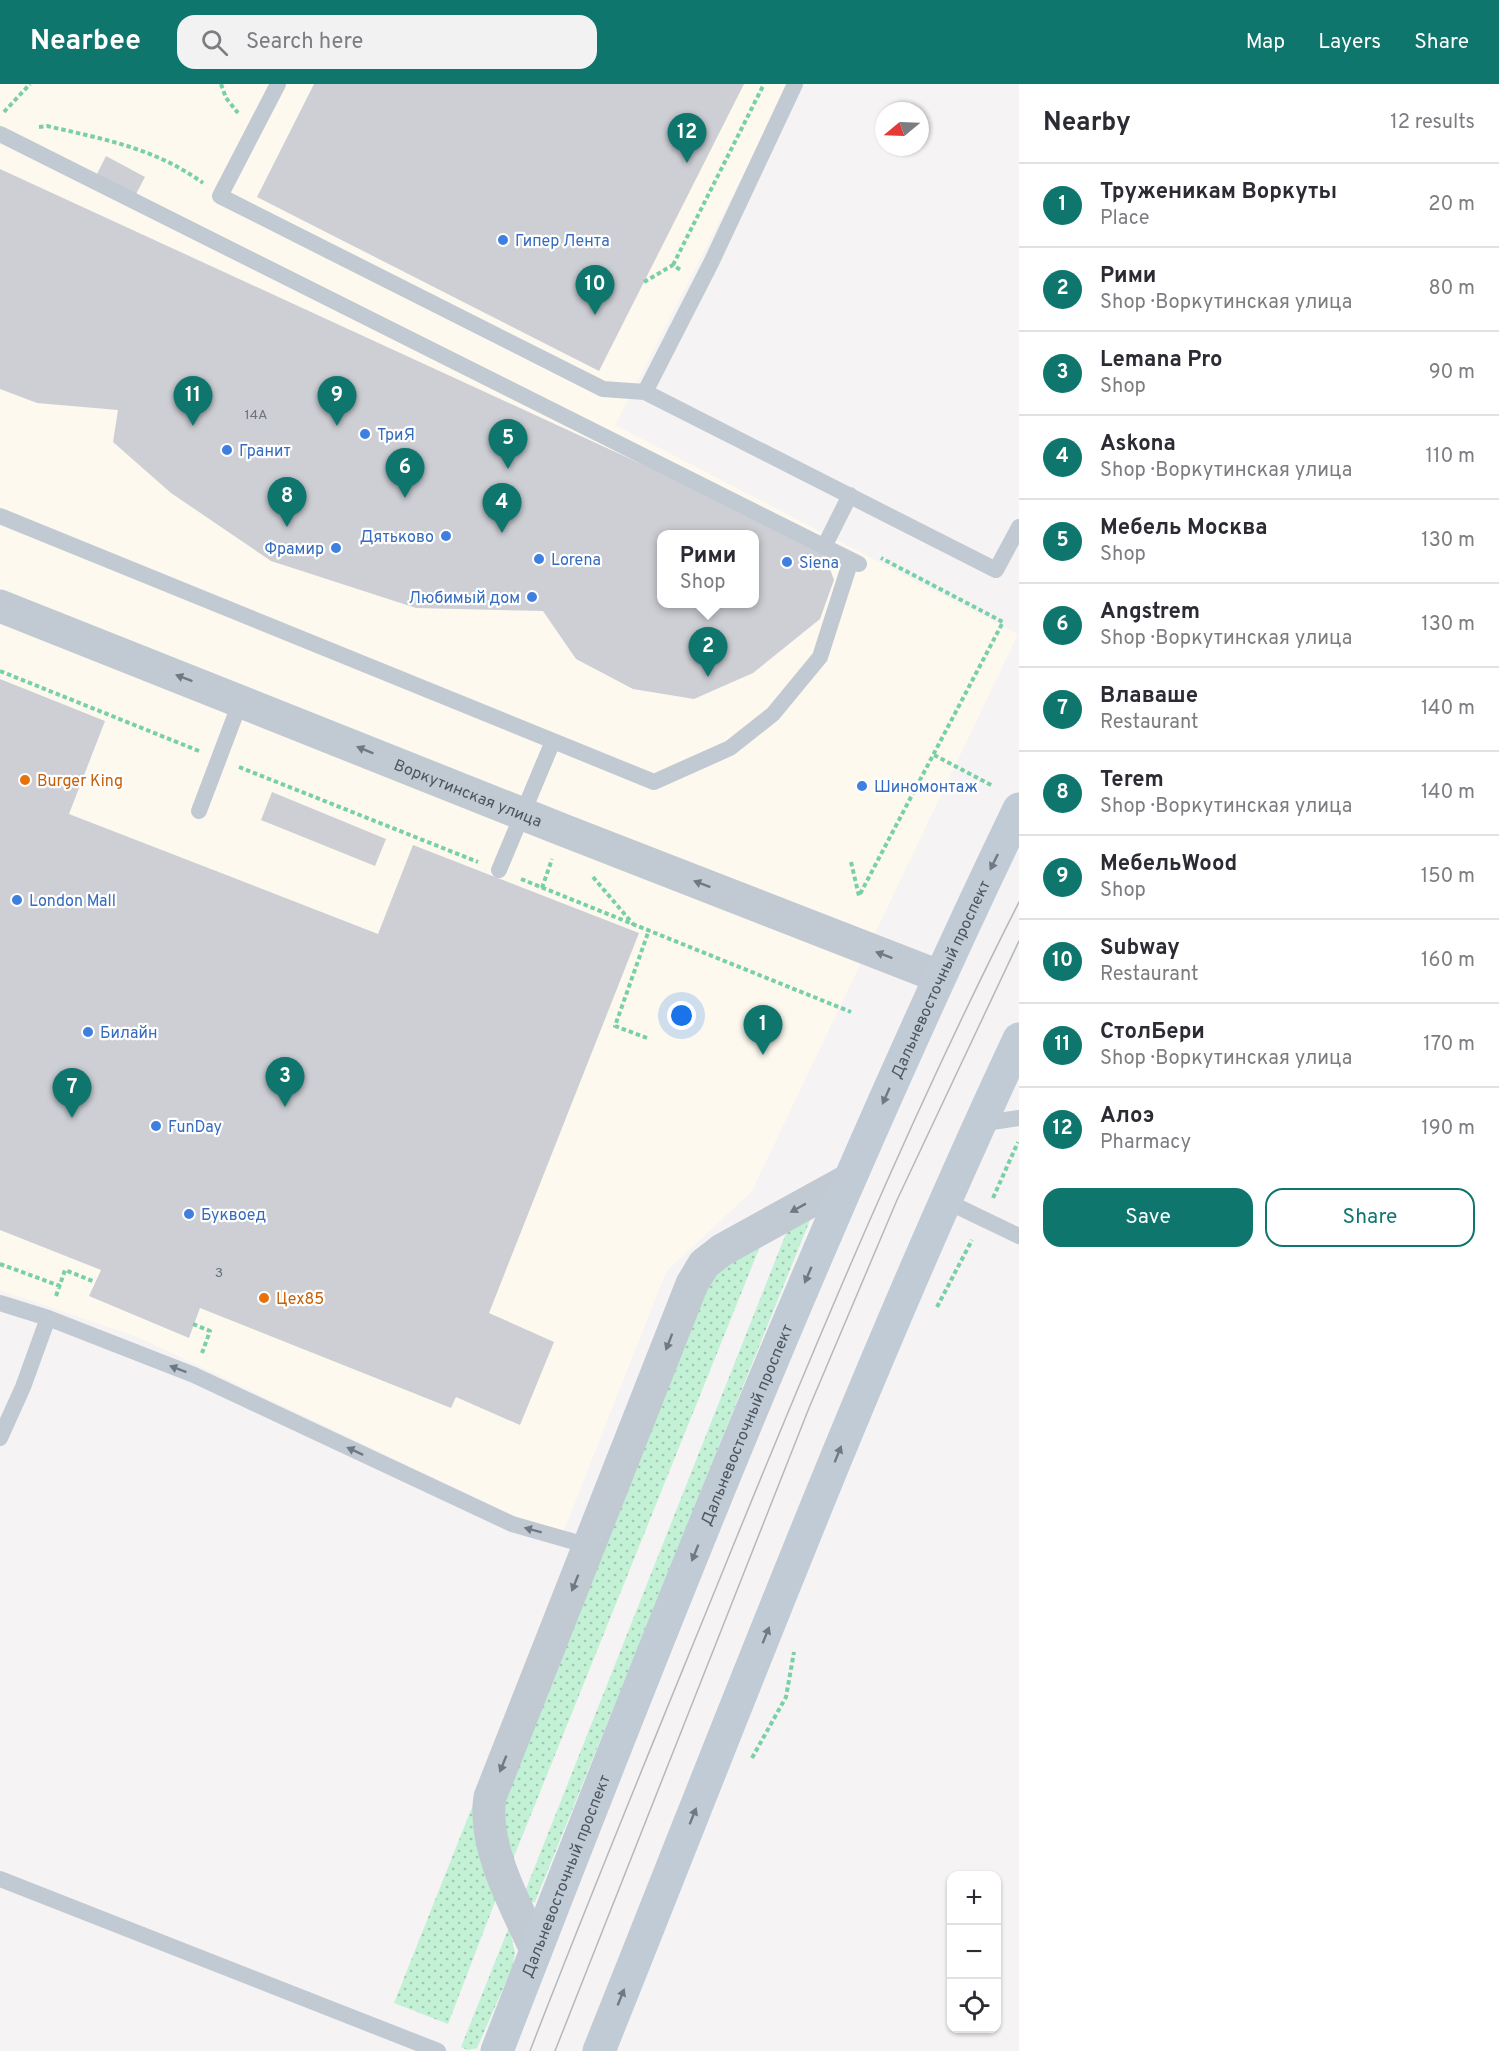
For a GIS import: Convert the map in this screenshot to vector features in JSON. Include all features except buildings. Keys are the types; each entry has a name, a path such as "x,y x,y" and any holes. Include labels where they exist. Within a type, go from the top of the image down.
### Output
{"main road":[{"name":"Дальневосточный проспект","path":"497,2051 762,1385 938,976 1019,809"},
{"path":"599,2051 846,1434 979,1124 1019,1039"}],"street":[{"name":"Воркутинская улица","path":"0,606 241,700 522,814 938,976"},
{"path":"536,1950 511,1894 489,1831 487,1814 490,1797 692,1284 704,1264 723,1250 849,1180"}],"lane":[{"path":"278,84 220,196 603,389 645,392 996,570 1019,527"},
{"path":"645,392 702,282 795,84"},
{"path":"0,134 855,562 820,657 773,714 730,748 654,782 0,516"},
{"path":"824,547 850,495"},
{"path":"199,811 241,700"},
{"path":"499,870 553,741"},
{"path":"979,1124 1019,1118"},
{"path":"946,1201 1019,1236"},
{"path":"0,1303 48,1318 194,1375 512,1524 590,1546"},
{"path":"0,1438 23,1387 48,1318"},
{"path":"0,1879 438,2051"}],"path":[{"path":"7,105 30,84"},
{"path":"644,282 673,265 764,84"},
{"path":"35,127 47,126 128,144 184,170 220,196"},
{"path":"673,265 702,282"},
{"path":"851,862 859,896 1003,622 873,554 855,562"},
{"path":"0,671 851,1012"},
{"path":"934,755 993,786"},
{"path":"542,888 553,857"},
{"path":"588,871 634,924"},
{"path":"647,1038 615,1026 649,930"},
{"path":"983,1220 1019,1140"},
{"path":"0,1264 60,1286"},
{"path":"48,1318 65,1270 95,1282"},
{"path":"193,1324 210,1331 194,1375"}],"shaded area":[{"path":"0,84 790,84 615,425 1018,634 752,1191 666,1272 561,1538 140,1338 0,1290"}],"green space":[{"path":"810,1220 535,1902 528,1903 524,1894 787,1231"},
{"path":"761,1244 511,1864 502,1802 707,1280 723,1265"},
{"path":"569,1564 476,1819 498,1894 448,2024 394,2003"},
{"path":"509,1927 515,1953 512,1968 477,2048 468,2050 461,2047"}],"tram line":[{"path":"530,2051 653,1741 832,1308 941,1063 1019,902"},
{"path":"555,2051 809,1408 897,1200 1019,941"}],"place":[{"name":"Алоэ","path":"687,163"},
{"name":"Гипер Лента","path":"503,240"},
{"name":"Subway","path":"595,315"},
{"name":"СтолБери","path":"193,426"},
{"name":"МебельWood","path":"337,426"},
{"name":"ТриЯ","path":"365,434"},
{"name":"Гранит","path":"227,450"},
{"name":"Мебель Москва","path":"508,469"},
{"name":"Angstrem","path":"405,498"},
{"name":"Terem","path":"287,527"},
{"name":"Askona","path":"502,533"},
{"name":"Дятьково","path":"446,536"},
{"name":"Фрамир","path":"336,548"},
{"name":"Lorena","path":"539,559"},
{"name":"Siena","path":"787,562"},
{"name":"Любимый дом","path":"532,597"},
{"name":"Рими","path":"708,677"},
{"name":"Burger King","path":"25,780"},
{"name":"Шиномонтаж","path":"862,786"},
{"name":"London Mall","path":"17,900"},
{"name":"Билайн","path":"88,1032"},
{"name":"Труженикам Воркуты","path":"763,1055"},
{"name":"Lemana Pro","path":"285,1107"},
{"name":"Влаваше","path":"72,1118"},
{"name":"FunDay","path":"156,1126"},
{"name":"Буквоед","path":"189,1214"},
{"name":"Цех85","path":"264,1298"}]}
